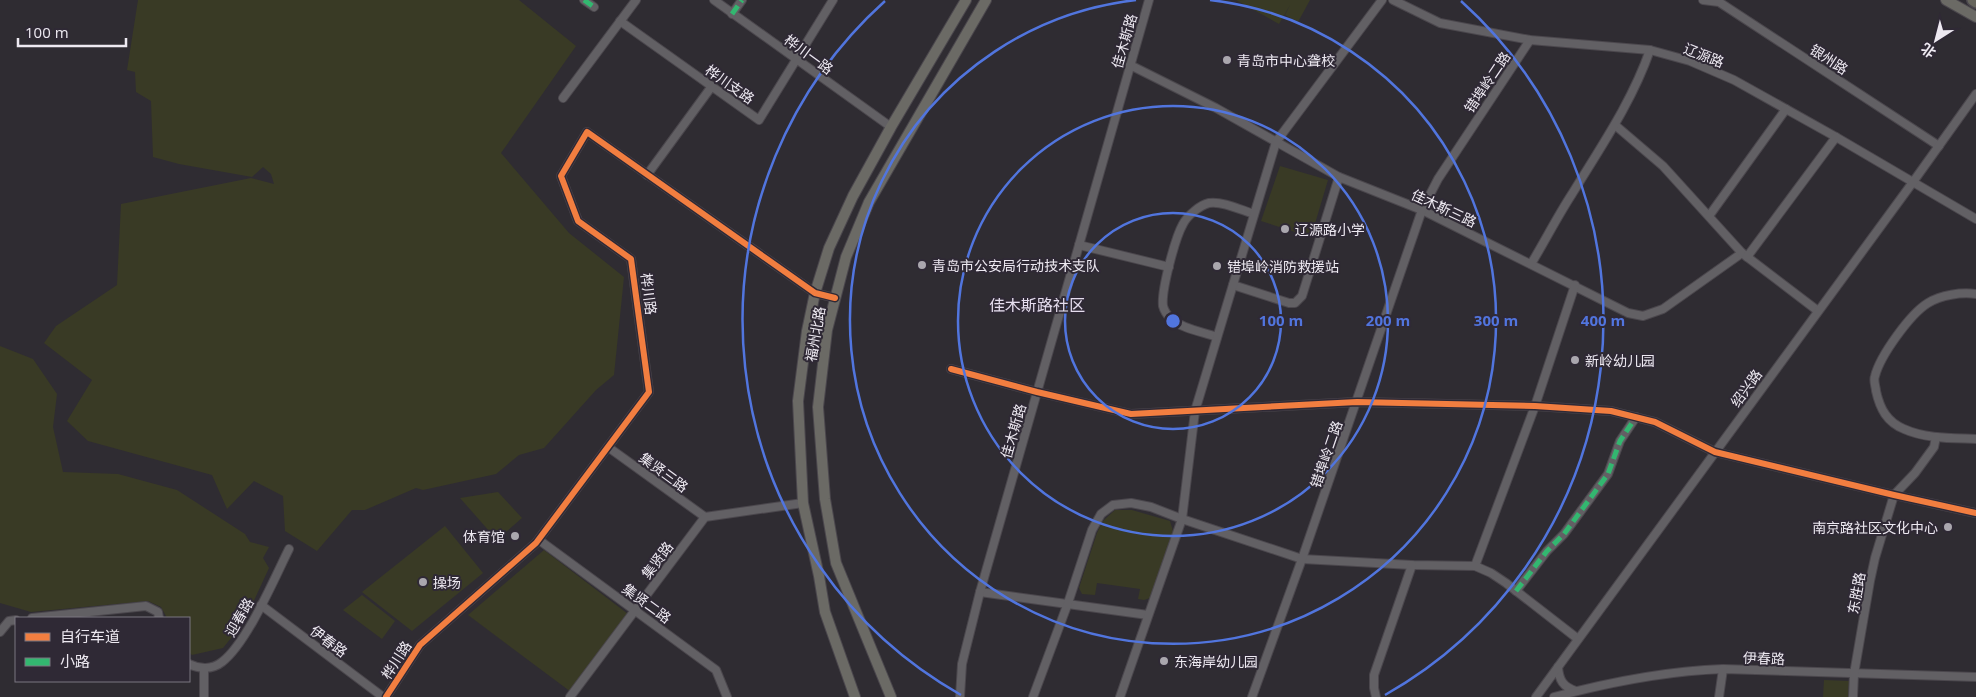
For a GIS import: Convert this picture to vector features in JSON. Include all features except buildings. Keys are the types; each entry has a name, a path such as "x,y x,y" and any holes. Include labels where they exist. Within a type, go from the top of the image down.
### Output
{"main road":[{"name":"福州北路","path":"855,697 824,612 819,576 803,503 798,401 807,332 815,294 829,248 853,196 966,0"},
{"name":"福州北路","path":"891,697 836,563 825,499 818,407 827,330 846,257 869,202 986,0"},
{"path":"1946,0 1976,18"}],"street":[{"path":"584,0 594,7"},
{"path":"563,98 636,0"},
{"name":"桦川一路","path":"714,0 891,128"},
{"path":"732,14 742,0"},
{"name":"桦川支路","path":"620,21 759,120 833,0"},
{"name":"佳木斯路","path":"960,697 962,664 980,592 1149,0"},
{"path":"1120,697 1182,519 1195,410 1276,142 1382,0"},
{"name":"辽源路","path":"1393,0 1440,23 1530,40 1650,50 1690,61 1734,80 1976,219"},
{"name":"银州路","path":"1703,0 1719,2 1939,146"},
{"name":"错埠岭二路","path":"1252,697 1357,402 1422,210 1438,179 1530,40"},
{"path":"1531,264 1570,196 1615,126 1642,74 1650,50"},
{"name":"佳木斯三路","path":"1130,65 1216,108 1339,177 1422,210 1628,313 1643,316 1663,309 1744,255 1836,137"},
{"path":"647,175 712,86"},
{"name":"绍兴路","path":"1536,697 1914,182 1976,94"},
{"path":"1709,216 1786,109"},
{"path":"1615,126 1663,166 1744,255 1818,312"},
{"name":"桦川路","path":"384,697 420,645 539,540 649,392 631,259 578,221 561,176 587,132 815,294 835,298"},
{"path":"1233,285 1288,304 1295,303 1302,296 1339,177"},
{"path":"1218,337 1186,327 1171,319 1164,308 1163,294 1169,267 1183,224 1198,209 1208,203 1219,203 1254,214"},
{"path":"1079,245 1169,267"},
{"path":"1475,566 1535,406 1575,285"},
{"path":"1976,294 1955,294 1929,302 1910,318 1880,362 1874,378 1879,405 1886,417 1904,429 1936,437 1976,439"},
{"path":"951,369 1037,392 1132,414 1357,402 1535,406 1611,411 1655,422 1715,452 1976,513"},
{"path":"1516,591 1547,551 1564,534 1608,474 1620,441 1636,417"},
{"path":"1894,495 1916,474 1934,447 1936,437"},
{"name":"集贤三路","path":"608,447 705,517"},
{"name":"东胜路","path":"1853,697 1854,674 1873,565 1894,495"},
{"path":"705,517 803,503"},
{"path":"1033,697 1068,603 1092,530 1101,514 1113,506 1131,503 1151,507 1302,559 1412,565 1475,566 1491,573 1578,639"},
{"name":"集贤路","path":"570,697 705,517"},
{"name":"集贤二路","path":"539,540 716,670 727,697"},
{"name":"迎春路","path":"204,669 221,664 237,646 261,605 289,549"},
{"path":"1376,697 1374,675 1412,565"},
{"path":"980,592 1148,615"},
{"name":"伊春路","path":"261,605 384,697"},
{"path":"42,617 146,606 158,612 159,617"},
{"path":"0,632 9,621 15,620"},
{"path":"190,664 204,669 204,697"},
{"path":"1558,667 1558,677 1563,684 1576,691"},
{"path":"1718,697 1723,669"},
{"name":"伊春路","path":"1554,697 1576,691 1586,693 1652,675 1692,670 1723,669 1976,677"}],"green space":[{"path":"138,0 519,0 576,46 501,153 569,233 624,277 614,375 596,390 544,448 519,455 496,474 423,490 416,488 365,510 352,510 317,551 285,531 283,496 254,481 227,509 212,475 88,441 67,421 92,380 44,343 56,326 117,285 121,204 251,178 274,184 271,174 263,167 252,177 179,164 153,157 151,101 136,92 135,72 127,70"},
{"path":"1236,0 1310,0 1298,22 1285,15 1290,5 1279,24"},
{"path":"1280,166 1328,180 1311,237 1261,221"},
{"path":"0,346 33,359 57,394 53,427 63,472 118,474 177,490 245,534 250,542 269,547 263,558 269,568 244,622 223,648 192,655 190,653 190,617 166,617 161,607 148,601 31,612 0,603"},
{"path":"498,492 522,518 497,540 460,498"},
{"path":"1115,510 1132,510 1170,521 1173,531 1150,598 1138,599 1140,589 1097,583 1095,595 1082,594 1079,588 1097,533 1103,521"},
{"name":"操场","path":"445,526 483,573 412,631 362,592"},
{"path":"544,550 628,614 571,692 468,615"},
{"path":"362,595 395,621 382,639 343,610"},
{"path":"1824,680 1849,681 1848,697 1823,697"}],"marked path":[{"path":"584,0 594,7"},
{"path":"732,14 742,0"},
{"path":"1516,591 1547,551 1564,534 1608,474 1620,441 1636,417"}],"cycle path":[{"path":"386,697 420,645 536,543 649,392 631,259 578,221 561,176 587,132 815,293 835,298"},
{"path":"951,369 1131,414 1357,402 1535,406 1611,411 1655,422 1715,452 1976,513"}],"place":[{"name":"青岛市中心聋校","path":"1227,60"},
{"name":"辽源路小学","path":"1285,229"},
{"name":"青岛市公安局行动技术支队","path":"922,265"},
{"name":"错埠岭消防救援站","path":"1217,266"},
{"name":"新岭幼儿园","path":"1575,360"},
{"name":"南京路社区文化中心","path":"1948,527"},
{"name":"体育馆","path":"515,536"},
{"name":"操场","path":"423,582"},
{"name":"东海岸幼儿园","path":"1164,661"}],"district":[{"name":"佳木斯路社区","path":"1037,305"}]}
